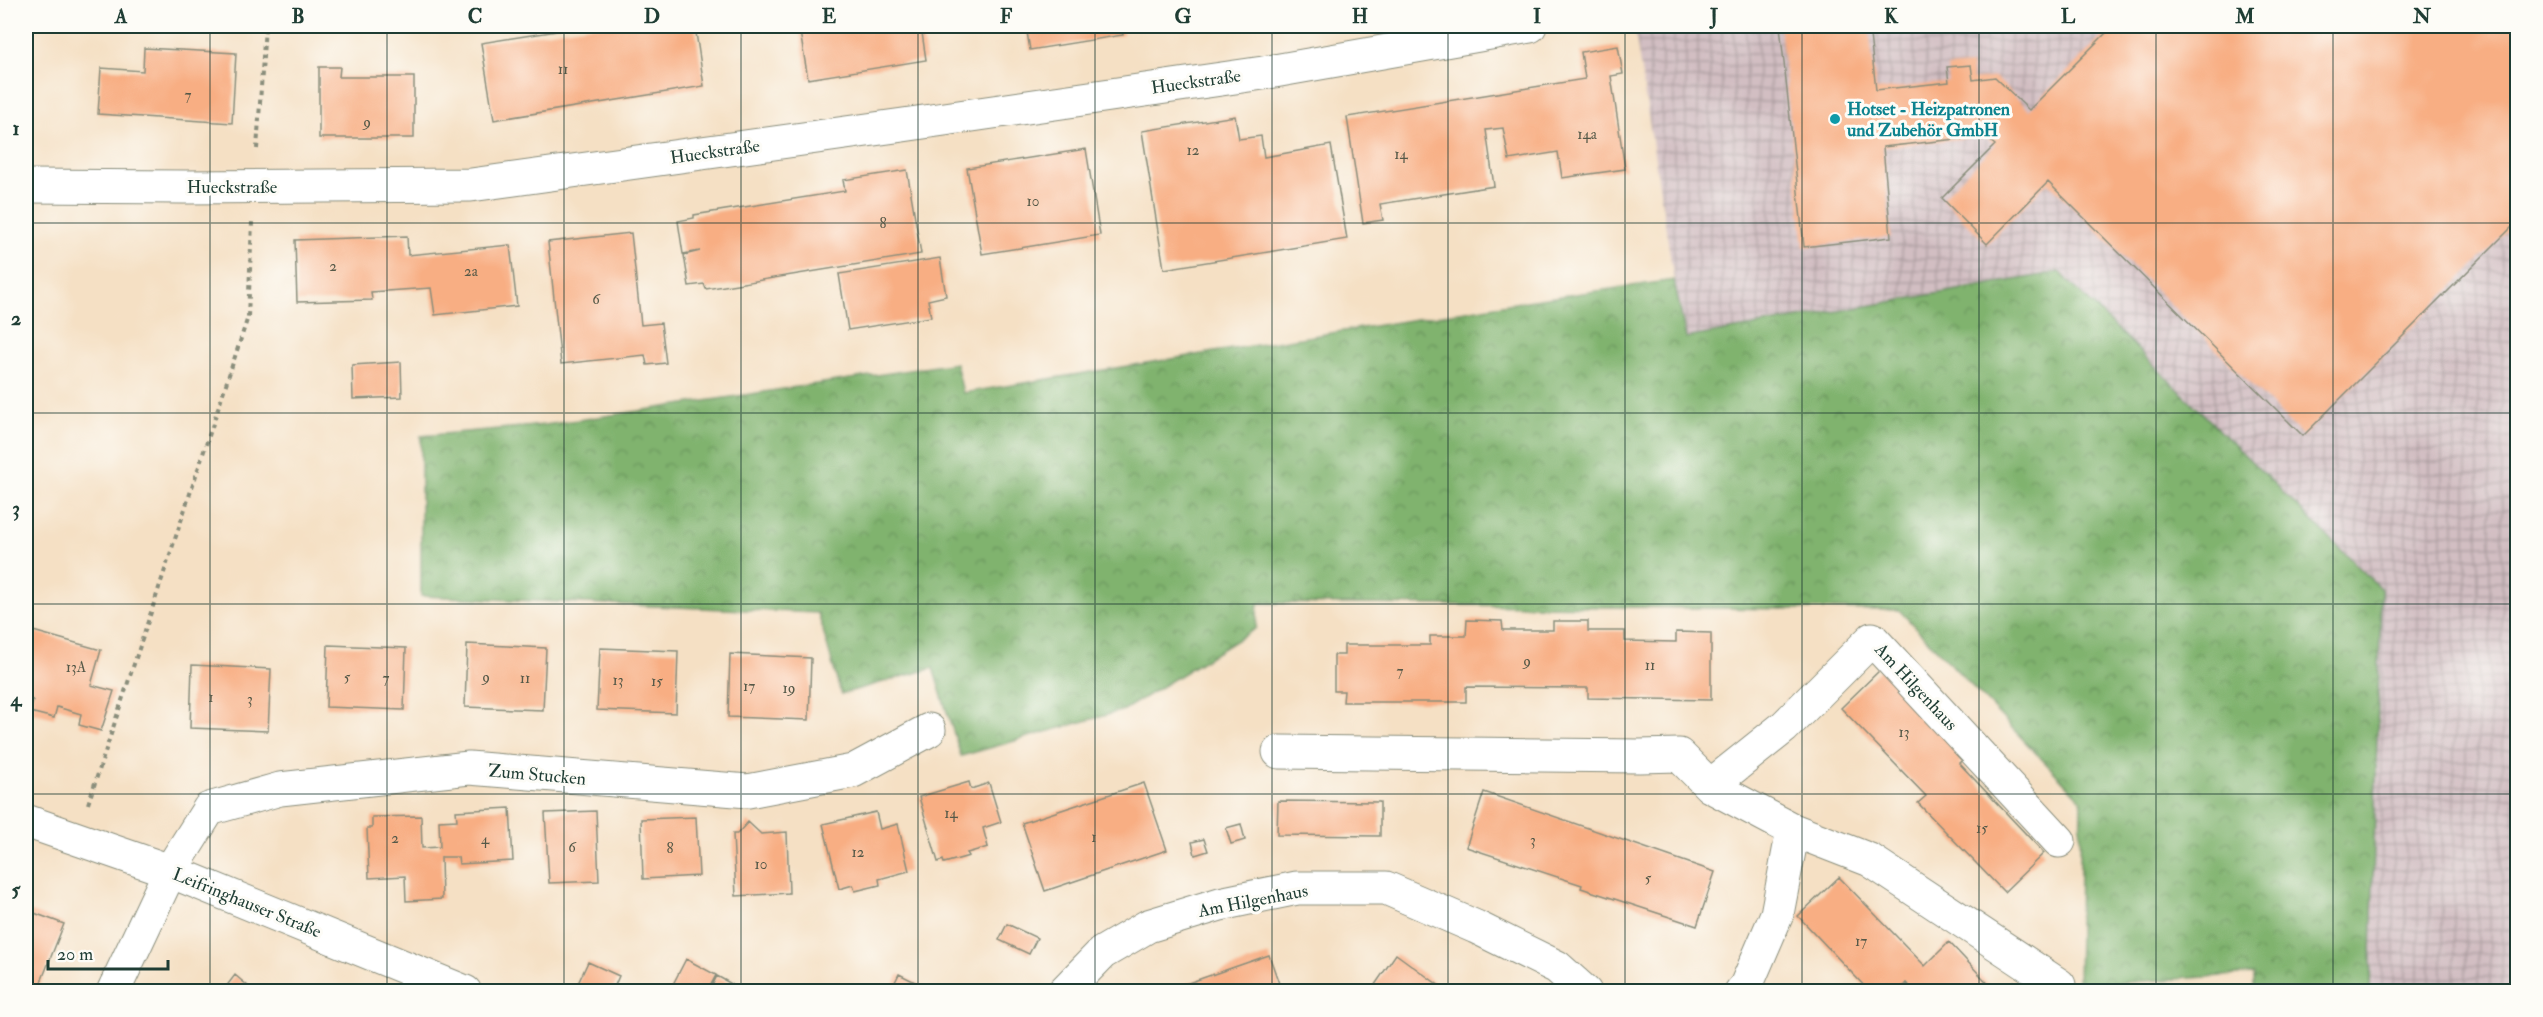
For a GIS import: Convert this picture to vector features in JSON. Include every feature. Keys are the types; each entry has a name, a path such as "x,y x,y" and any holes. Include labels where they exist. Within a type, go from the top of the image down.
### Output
{"street":[{"name":"Hueckstraße","path":"26,186 471,185 1252,74 1408,36 1530,26"},
{"name":"Am Hilgenhaus","path":"1710,786 1784,727 1872,639 2058,841"},
{"name":"Zum Stucken","path":"113,992 170,871 209,809 280,789 469,768 747,792 853,771 929,730"},
{"path":"1279,752 1679,755 1710,786 1793,830 1870,860 2059,985"},
{"name":"Leifringhauser Straße","path":"26,821 170,871 465,992"},
{"path":"1741,992 1746,986 1776,914 1793,830"},
{"name":"Am Hilgenhaus","path":"1064,992 1102,953 1148,926 1220,904 1297,888 1386,888 1476,927 1557,966 1585,992"}],"path":[{"path":"254,187 265,26"},
{"path":"74,838 97,782 248,317 251,258"}],"shaded area":[{"path":"1634,26 2517,26 2517,991 2370,991 2381,589 2059,272 1685,338"}],"green space":[{"path":"2059,272 2381,589 2370,991 2254,991 2254,974 2097,984 2093,991 2078,991 2081,800 1899,610 1258,603 1256,628 1124,710 961,756 933,668 841,694 818,613 421,596 421,436 545,425 956,363 963,393 1533,300 1674,280 1686,338"}],"building":[{"path":"589,26 695,26 704,86 494,120 481,43"},
{"path":"799,26 921,26 926,60 808,79"},
{"path":"1026,26 1121,26 1123,35 1030,50"},
{"path":"1780,26 1869,26 1876,90 1949,82 1947,67 1971,65 1973,80 1995,77 2029,110 2113,26 2518,26 2518,221 2303,436 2048,182 1987,244 1942,198 1995,145 1985,136 1883,147 1891,237 1804,247"},
{"path":"1618,46 1623,74 1611,76 1625,169 1562,178 1558,152 1509,160 1503,128 1486,130 1494,186 1380,204 1383,220 1363,223 1347,117 1585,79 1581,52"},
{"path":"144,48 236,53 232,123 98,114 101,68 143,71"},
{"path":"319,67 340,67 339,77 414,77 414,138 319,138"},
{"path":"1235,116 1239,139 1261,136 1264,157 1331,145 1347,239 1164,269 1142,131"},
{"path":"1086,149 1100,235 982,254 967,168"},
{"path":"907,170 921,254 706,289 704,284 689,286 684,255 700,251 683,254 678,221 694,218 694,215 845,191 843,180"},
{"path":"631,233 641,325 661,323 666,363 647,365 645,355 561,364 548,242"},
{"path":"407,236 408,255 510,245 517,306 435,315 431,288 371,292 372,300 297,302 295,240"},
{"path":"940,258 946,296 928,300 931,317 848,330 839,274"},
{"path":"401,362 402,397 353,399 352,365"},
{"path":"1467,620 1502,621 1503,630 1553,630 1553,621 1588,621 1588,631 1625,631 1625,641 1676,642 1676,632 1711,633 1711,700 1588,698 1588,688 1466,687 1466,702 1343,702 1344,691 1334,691 1334,655 1344,655 1344,645 1430,645 1430,636 1466,636"},
{"path":"26,629 101,650 91,685 114,691 101,731 79,725 81,714 57,707 54,718 30,712 33,700 26,698"},
{"path":"467,644 546,648 543,710 465,707"},
{"path":"328,645 406,648 404,710 326,707"},
{"path":"600,648 678,651 676,713 597,710"},
{"path":"730,654 811,658 809,720 728,717"},
{"path":"192,665 271,669 268,731 190,728"},
{"path":"1882,668 1967,756 1959,763 2044,853 2004,892 1918,803 1926,796 1841,708"},
{"path":"969,782 971,789 989,783 1001,822 983,828 988,847 967,853 969,856 944,863 943,860 938,862 919,797"},
{"path":"1144,783 1167,850 1045,891 1022,823"},
{"path":"1484,792 1715,872 1697,926 1466,847"},
{"path":"1278,801 1380,802 1380,836 1277,835"},
{"path":"510,808 513,861 459,864 458,857 441,857 442,899 406,901 405,876 369,878 367,828 372,828 372,817 421,816 422,848 440,847 439,821 457,820 456,811"},
{"path":"596,811 599,881 549,883 545,813"},
{"path":"876,812 880,829 898,824 909,871 879,879 880,885 855,891 853,885 839,889 823,824"},
{"path":"696,817 699,876 643,879 641,819"},
{"path":"748,822 761,834 787,832 789,893 736,896 733,834 737,834"},
{"path":"1241,824 1245,840 1231,844 1226,828"},
{"path":"1204,839 1208,851 1195,855 1192,842"},
{"path":"1839,877 1925,966 1949,942 1996,992 1914,992 1906,983 1898,992 1870,992 1798,916"},
{"path":"26,910 64,924 37,992 26,992"},
{"path":"1007,924 1037,938 1029,954 999,940"},
{"path":"1396,954 1448,992 1370,992"},
{"path":"1269,955 1282,992 1165,992 1165,991"},
{"path":"686,959 716,975 707,992 669,992"},
{"path":"588,962 619,976 612,992 574,992"},
{"path":"899,974 935,992 890,992"},
{"path":"235,975 255,992 222,992"},
{"path":"717,976 746,992 709,992"},
{"path":"2014,981 2024,992 2003,992"}],"place":[{"name":"Hotset - Heizpatronen und Zubehör GmbH","path":"1835,119"}]}
